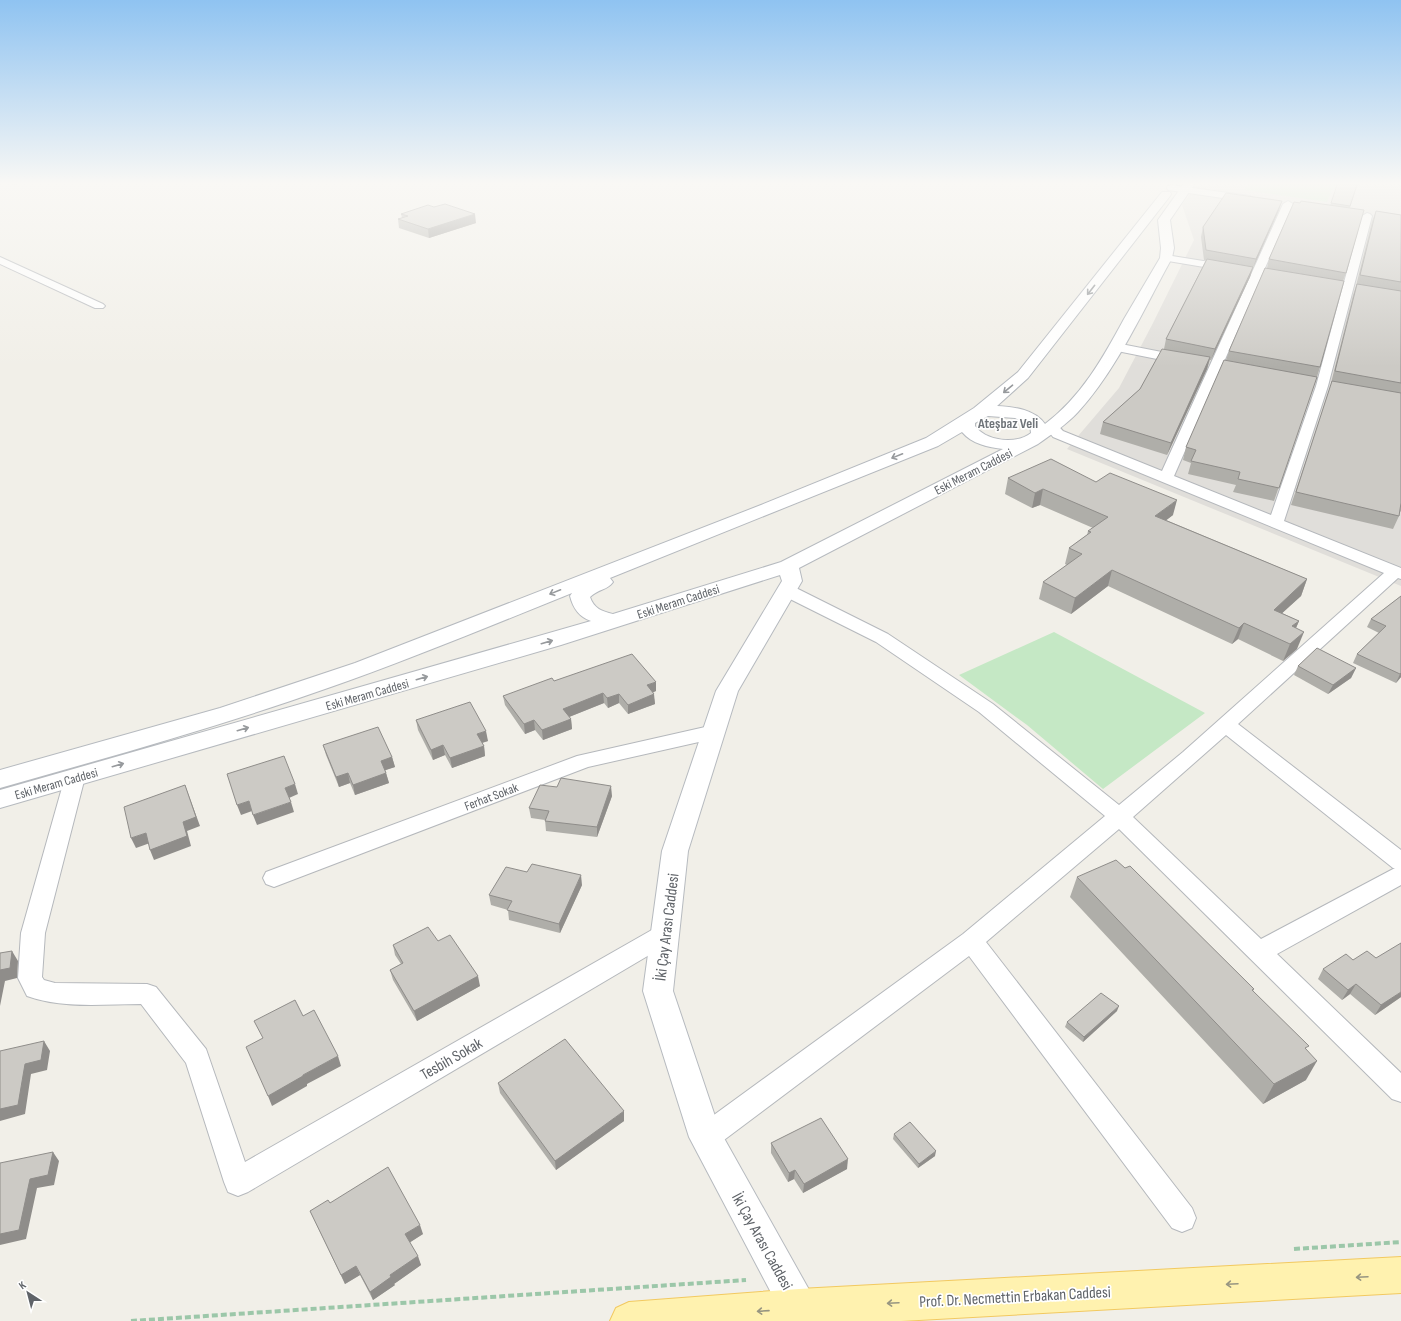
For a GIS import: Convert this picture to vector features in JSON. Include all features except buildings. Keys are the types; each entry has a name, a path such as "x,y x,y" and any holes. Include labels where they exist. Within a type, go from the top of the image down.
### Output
{"main road":[{"name":"Prof. Dr. Necmettin Erbakan Caddesi","path":"629,1321 799,1308 1401,1275"}],"street":[{"name":"Eski Meram Caddesi","path":"0,779 182,728 306,689 768,509 932,442 954,431 1009,389 1035,362 1133,244"},
{"name":"Eski Meram Caddesi","path":"0,798 74,778 616,621 787,578 1041,436 1052,427 1077,404 1088,391 1116,347 1166,258 1169,249 1168,244"},
{"path":"1166,478 1271,244"},
{"path":"1276,523 1322,386 1359,244"},
{"path":"1166,258 1235,270"},
{"path":"0,260 99,306"},
{"path":"1116,347 1232,369"},
{"path":"1307,383 1337,389"},
{"path":"706,1137 971,941 1190,757 1398,573 1058,434 1052,427"},
{"path":"616,621 592,615 583,606 580,596 588,587 727,533 768,509"},
{"path":"787,578 882,638 986,708 1120,817 1401,1090"},
{"name":"İki Çay Arası Caddesi","path":"787,578 727,691 675,851 658,991 706,1137 799,1308"},
{"path":"1226,725 1401,862"},
{"name":"Ferhat Sokak","path":"274,878 584,761 714,732"},
{"name":"Tesbih Sokak","path":"74,778 33,933 30,978 36,989 55,994 147,994 197,1057 238,1182 665,934"},
{"path":"1259,952 1401,875"},
{"path":"971,941 1182,1218"}],"shaded area":[{"path":"1192,244 1401,244 1401,586 1067,449 1119,388"}],"green space":[{"path":"1054,632 1205,713 1103,789 1027,725 959,675"}],"district":[{"name":"Ateşbaz Veli","path":"1008,423"}]}
